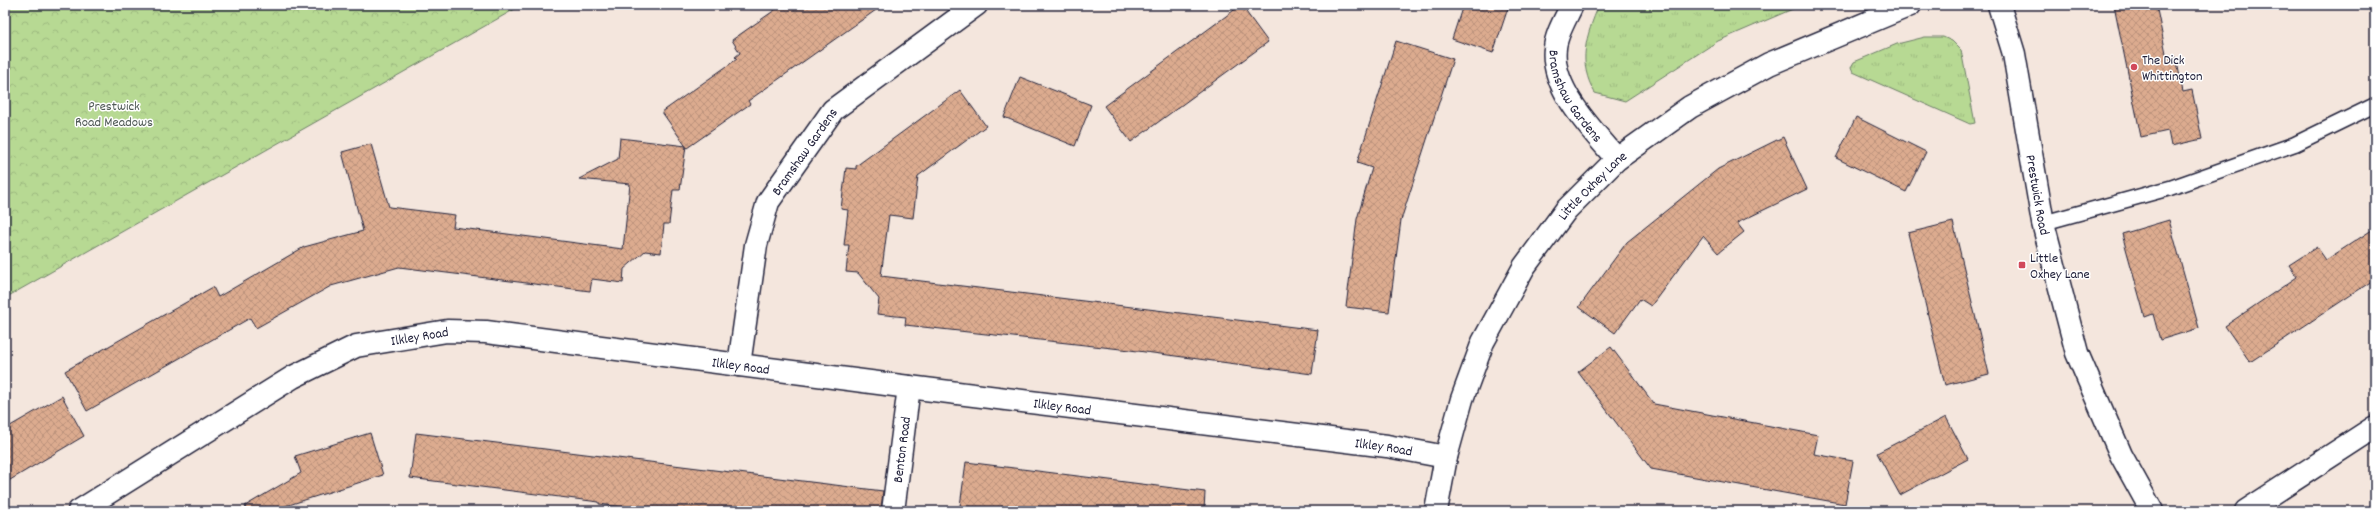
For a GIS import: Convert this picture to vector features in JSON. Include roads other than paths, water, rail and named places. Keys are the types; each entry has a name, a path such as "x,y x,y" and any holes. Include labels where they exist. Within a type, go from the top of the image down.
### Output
{"street":[{"name":"Bramshaw Gardens","path":"739,365 756,245 768,202 833,110 976,5"},
{"name":"Bramshaw Gardens","path":"1572,5 1555,48 1558,79 1584,120 1616,159"},
{"name":"Little Oxhey Lane","path":"1436,511 1446,457 1462,399 1483,342 1524,267 1566,210 1616,159 1690,106 1769,64 1910,5"},
{"name":"Prestwick Road","path":"2000,5 2014,54 2043,223 2077,353 2121,455 2152,511"},
{"name":"Ilkley Road","path":"79,511 292,377 356,346 447,331 486,332 553,339 909,388 1387,446 1446,457"},
{"name":"Benton Road","path":"893,511 909,388"},
{"path":"2246,511 2375,427"}],"lane":[{"path":"2043,223 2170,188 2295,144 2375,105"}],"place":[{"name":"The Dick Whittington","path":"2134,67"},
{"name":"Little Oxhey Lane","path":"2022,265"}],"park label":[{"name":"Prestwick Road Meadows","path":"114,114"}]}
